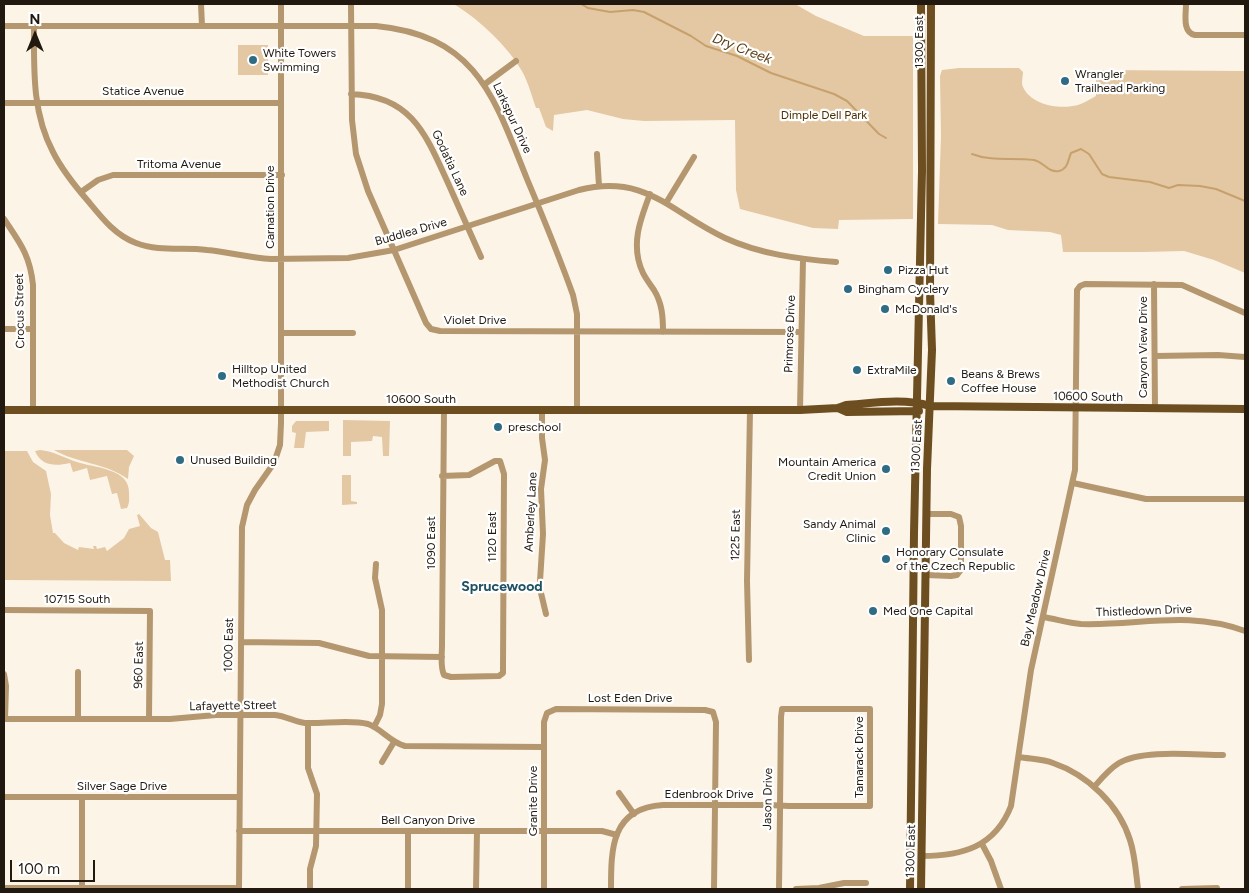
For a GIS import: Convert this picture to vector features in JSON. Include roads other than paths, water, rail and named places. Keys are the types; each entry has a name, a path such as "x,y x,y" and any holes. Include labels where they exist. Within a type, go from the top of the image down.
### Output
{"main road":[{"name":"1300 East","path":"910,889 914,533 922,171 921,4"},
{"name":"1300 East","path":"922,889 927,469 932,350 930,292 931,4"},
{"name":"10600 South","path":"4,410 800,410 838,408 846,405 917,402 930,406 1245,409"},
{"name":"10600 South","path":"838,408 847,412 917,412 930,406"},
{"path":"912,798 915,814 915,850 922,856"}],"street":[{"path":"202,4 202,26"},
{"name":"Carnation Drive","path":"281,4 282,411"},
{"name":"Violet Drive","path":"351,4 353,140 359,169 426,323 431,329 440,331 801,332"},
{"path":"1186,4 1186,30 1190,34 1245,35"},
{"name":"Larkspur Drive","path":"4,26 351,26 398,28 418,33 438,42 471,68 485,84 500,112 573,295 577,331 577,410"},
{"name":"Buddlea Drive","path":"34,26 36,102 40,120 53,154 66,174 106,223 117,233 137,244 158,248 205,249 257,258 348,258 394,250 578,190 599,186 624,187 650,194 726,238 765,252 803,260 836,262"},
{"path":"485,84 516,61"},
{"name":"Godatia Lane","path":"351,94 372,96 392,103 402,109 419,126 430,144 481,257"},
{"name":"Statice Avenue","path":"4,102 281,102"},
{"path":"596,154 599,186"},
{"path":"666,203 694,157"},
{"name":"Tritoma Avenue","path":"81,192 98,180 113,175 282,176"},
{"path":"650,194 638,224 637,255 642,272 655,292 662,308 663,332"},
{"name":"Crocus Street","path":"4,219 9,232 20,242 28,258 31,272 33,410"},
{"name":"Primrose Drive","path":"800,410 803,260"},
{"name":"Bay Meadow Drive","path":"922,856 961,853 982,844 996,831 1007,816 1014,793 1028,686 1073,482 1076,457 1077,408 1076,290 1085,284 1154,284"},
{"path":"1154,284 1182,285 1245,313"},
{"name":"Canyon View Drive","path":"1154,284 1155,409"},
{"path":"4,329 32,329"},
{"path":"282,333 353,333"},
{"path":"1154,356 1218,355 1245,357"},
{"name":"1090 East","path":"444,410 442,476 442,657 444,675"},
{"name":"Amberley Lane","path":"542,410 542,438 545,460 541,489 543,534 540,581 546,614"},
{"name":"1225 East","path":"749,660 747,572 750,410"},
{"name":"1000 East","path":"239,888 242,531 244,516 255,490 274,463 280,445 282,411"},
{"name":"1120 East","path":"442,476 469,476 500,460 504,474 502,675 493,677 455,677 444,675"},
{"path":"1073,482 1146,499 1245,499"},
{"path":"926,575 952,576 960,571 962,526 959,517 951,514 927,514"},
{"path":"374,727 381,710 382,657 382,610 375,578 376,564"},
{"path":"503,587 528,587"},
{"name":"10715 South","path":"4,610 150,611"},
{"name":"960 East","path":"149,719 150,611"},
{"name":"Thistledown Drive","path":"1043,617 1088,624 1182,619 1198,620 1245,631"},
{"path":"241,642 319,643 356,654 382,657 442,657"},
{"path":"78,672 78,719"},
{"path":"4,674 6,686 5,719"},
{"name":"Lost Eden Drive","path":"547,713 556,709 706,710 713,712 716,722 715,804"},
{"name":"Jason Drive","path":"779,889 782,709 870,709"},
{"name":"Tamarack Drive","path":"870,709 870,806"},
{"name":"Granite Drive","path":"544,889 544,718 547,713"},
{"name":"Lafayette Street","path":"5,719 149,719 240,715 283,716 308,723 362,723 374,727 394,742 411,747 544,747"},
{"path":"308,723 308,768 317,794 316,846 310,869 310,889"},
{"path":"382,762 394,742"},
{"path":"1094,787 1118,763 1131,758 1144,755 1223,755"},
{"path":"1019,757 1051,762 1066,768 1081,776 1112,805 1126,828 1133,853 1138,889"},
{"path":"619,792 634,814"},
{"name":"Silver Sage Drive","path":"4,797 239,797"},
{"path":"82,797 82,888"},
{"path":"714,889 715,804"},
{"name":"Edenbrook Drive","path":"611,889 612,850 621,826 640,810 655,805 870,806"},
{"name":"Bell Canyon Drive","path":"239,831 602,831 617,835"},
{"path":"408,831 408,889"},
{"path":"476,889 477,831"},
{"path":"982,844 991,861 1001,889"},
{"path":"796,889 819,888 844,883 866,883"},
{"path":"4,888 239,888"},
{"path":"1182,889 1217,888"}],"waterway":[{"name":"Dry Creek","path":"581,4 588,8 610,12 633,10 644,12 691,36 706,46 737,56 771,73 834,94 847,101 879,134 886,138"},
{"name":"Dry Creek","path":"972,154 995,159 1034,160 1049,169 1059,171 1067,164 1071,153 1081,149 1089,154 1102,174 1109,177 1150,182 1169,188 1178,185 1200,186 1216,189 1245,201"}],"place":[{"name":"White Towers Swimming","path":"253,60"},
{"name":"Wrangler Trailhead Parking","path":"1065,81"},
{"name":"Pizza Hut","path":"888,270"},
{"name":"Bingham Cyclery","path":"848,289"},
{"name":"McDonald's","path":"885,309"},
{"name":"ExtraMile","path":"857,370"},
{"name":"Hilltop United Methodist Church","path":"222,376"},
{"name":"Beans & Brews Coffee House","path":"951,381"},
{"name":"preschool","path":"498,427"},
{"name":"Unused Building","path":"180,460"},
{"name":"Mountain America Credit Union","path":"886,469"},
{"name":"Sandy Animal Clinic","path":"886,531"},
{"name":"Honorary Consulate of the Czech Republic","path":"886,559"},
{"name":"Med One Capital","path":"873,611"}],"district":[{"name":"Sprucewood","path":"502,587"}],"park label":[{"name":"Dimple Dell Park","path":"824,115"}]}
